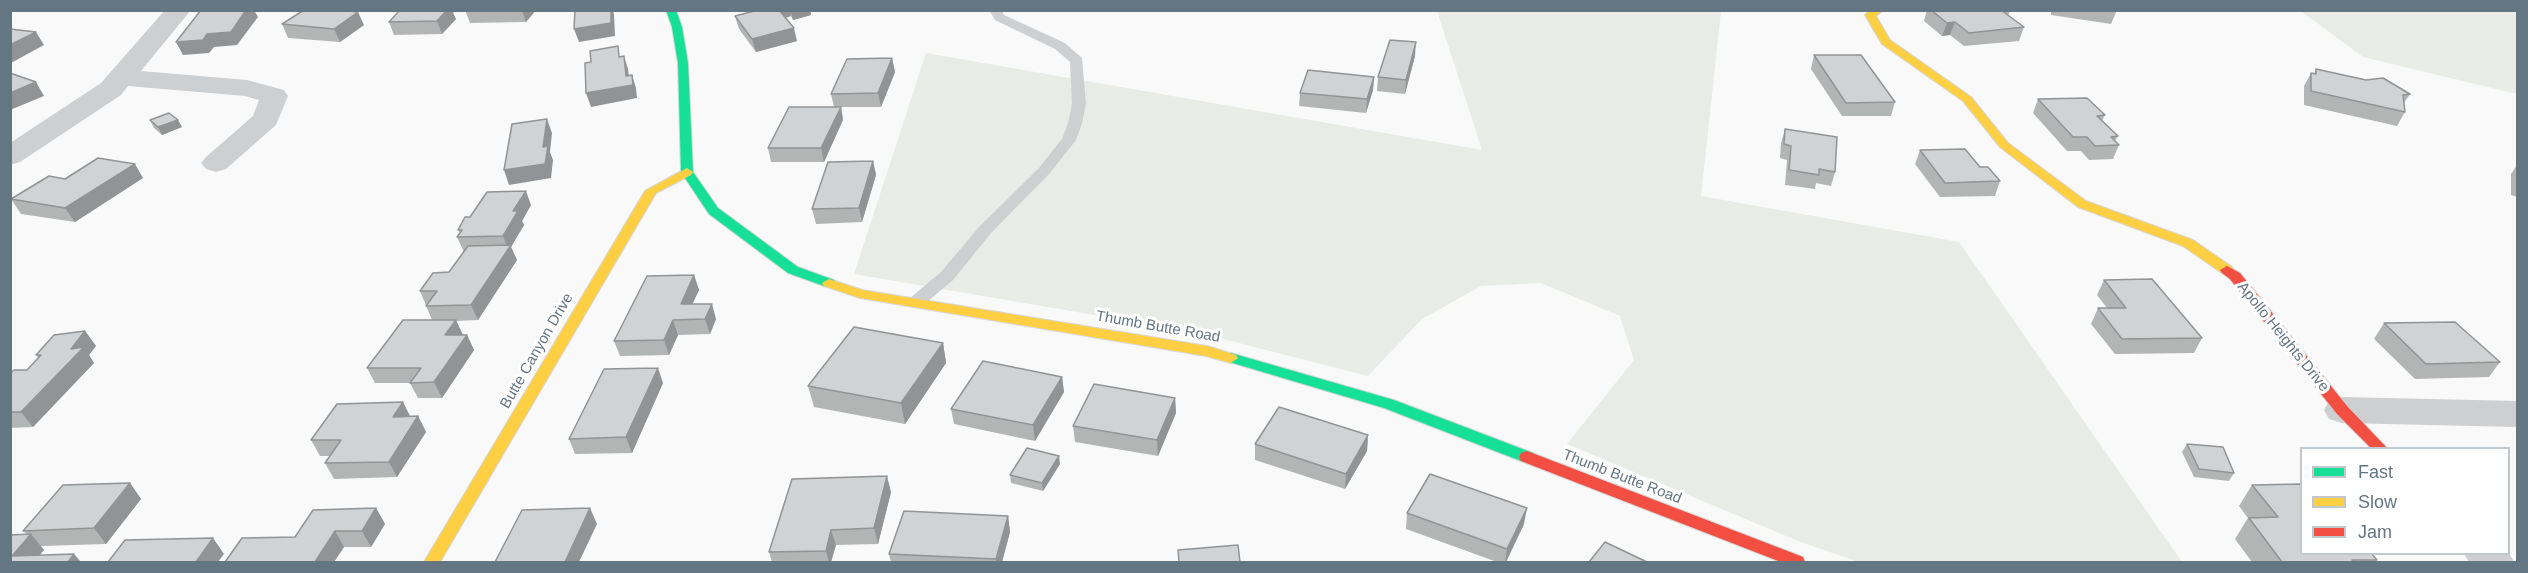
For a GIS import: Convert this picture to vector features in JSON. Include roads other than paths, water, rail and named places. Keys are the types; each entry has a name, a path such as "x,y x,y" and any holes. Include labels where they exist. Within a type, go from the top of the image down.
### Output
{"street":[{"path":"10,156 111,89 179,10"},
{"path":"671,10 684,63 687,172"},
{"name":"Apollo Heights Drive","path":"1878,10 1870,15 1886,42 1968,99 2004,145 2082,204 2188,243 2235,276 2342,410 2379,447"},
{"path":"122,77 247,88 274,96 266,119 216,163"},
{"name":"Thumb Butte Road","path":"687,172 713,211 793,270 861,294 1207,351 1389,404 1797,562"},
{"name":"Butte Canyon Drive","path":"432,562 651,191 687,172"},
{"path":"2342,410 2517,414"}],"lane":[{"path":"915,303 947,276 985,230 1044,171 1069,140 1076,123 1079,104 1077,61 1060,46 999,17 994,10"}]}
